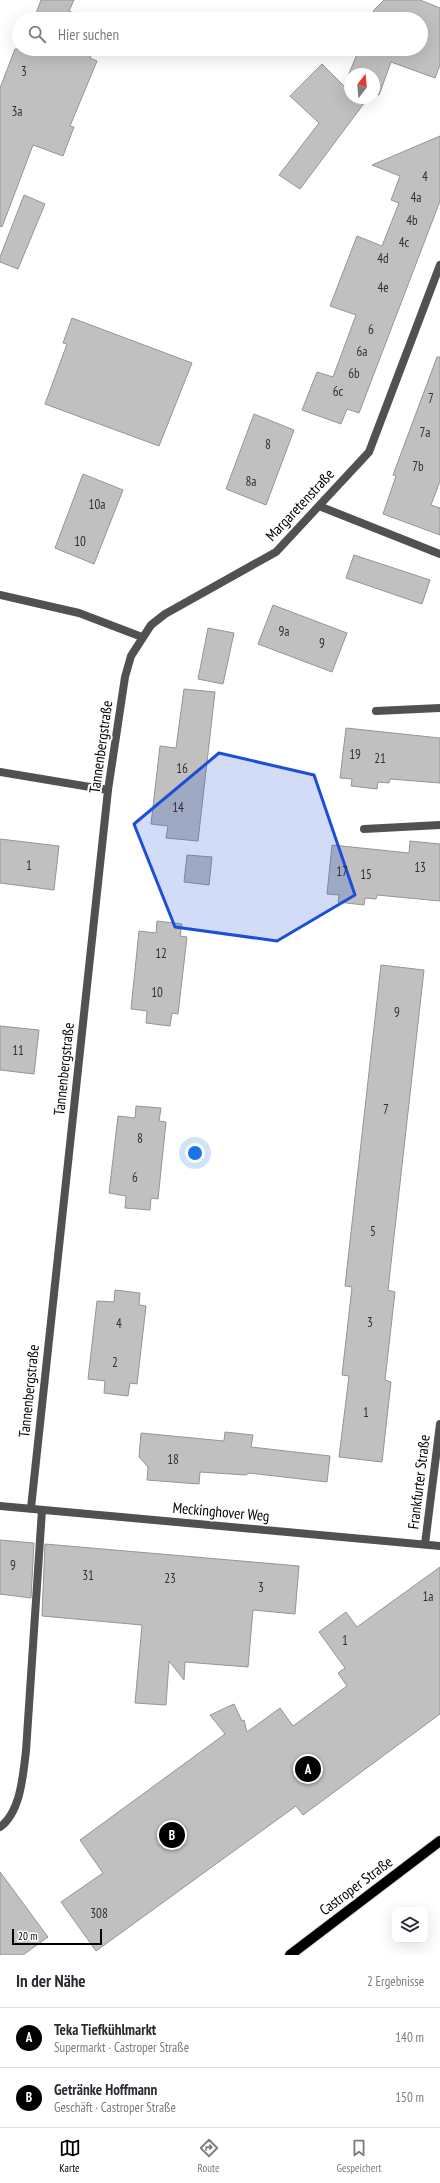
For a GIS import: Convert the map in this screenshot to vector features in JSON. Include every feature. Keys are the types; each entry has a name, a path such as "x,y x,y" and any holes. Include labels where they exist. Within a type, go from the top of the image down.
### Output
{"main road":[{"name":"Castroper Straße","path":"290,1955 440,1840"}],"street":[{"name":"Margaretenstraße","path":"142,637 151,625 165,614 276,552 369,452 440,265"},
{"path":"319,506 440,554"},
{"path":"0,595 79,613 142,637"},
{"name":"Tannenbergstraße","path":"30,1508 108,790 125,677 131,656 142,637"},
{"path":"376,711 440,708"},
{"path":"0,772 108,790"},
{"path":"364,829 440,825"},
{"name":"Frankfurter Straße","path":"425,1544 440,1424"},
{"name":"Meckinghover Weg","path":"0,1506 440,1546"},
{"path":"0,1827 5,1823 15,1804 21,1783 26,1751 42,1510"}],"highlighted area":[{"path":"219,753 314,775 355,895 277,941 175,927 134,824"}],"building":[{"path":"41,0 74,0 69,11 72,12 37,12"},
{"path":"384,0 420,0 440,8 440,65 435,78 391,62 380,92 380,68 351,68 356,56 428,56 428,12 373,12"},
{"path":"12,56 91,56 90,58 97,61 70,126 74,127 63,156 33,145 2,227 0,226 0,88"},
{"path":"322,64 344,86 344,104 364,104 300,189 279,175 319,123 290,96"},
{"path":"440,136 440,201 359,413 347,409 341,424 302,410 317,372 333,377 356,315 330,306 357,236 382,246 399,203 391,200 400,176 372,165"},
{"path":"24,195 45,204 18,269 0,262 0,257"},
{"path":"72,318 192,363 159,446 45,404 67,344 63,343"},
{"path":"437,357 440,357 440,481 431,505 440,508 440,535 383,514 396,476 393,475"},
{"path":"254,414 294,430 266,505 226,489"},
{"path":"83,474 123,490 94,564 55,548"},
{"path":"354,555 430,580 422,604 346,578"},
{"path":"273,605 347,633 332,672 258,644"},
{"path":"208,628 234,633 223,684 198,679"},
{"path":"184,689 215,692 198,841 166,838 168,826 151,824 160,746 176,748"},
{"path":"346,728 440,738 440,783 390,779 389,783 378,782 377,789 351,786 352,779 340,778"},
{"path":"0,839 59,846 54,890 0,883"},
{"path":"410,841 440,844 440,901 377,895 376,899 365,898 364,905 338,902 339,895 327,894 332,845 409,853"},
{"path":"187,855 212,857 209,885 184,882"},
{"path":"157,921 182,924 180,936 187,937 178,1014 172,1013 170,1026 146,1023 147,1011 131,1009 139,931 156,933"},
{"path":"381,965 424,970 388,1290 395,1292 385,1380 391,1382 382,1462 339,1457 349,1376 342,1375 352,1287 345,1286"},
{"path":"0,1026 39,1030 34,1074 0,1070"},
{"path":"136,1106 161,1108 159,1121 166,1122 158,1199 151,1198 150,1210 125,1208 126,1196 109,1193 118,1116 135,1118"},
{"path":"115,1290 140,1293 139,1305 146,1306 137,1384 130,1383 128,1396 104,1393 105,1381 88,1379 97,1301 114,1302"},
{"path":"225,1432 253,1435 251,1447 330,1456 327,1482 249,1473 246,1475 200,1472 199,1484 147,1480 148,1467 139,1457 141,1433 224,1441"},
{"path":"0,1540 34,1543 31,1598 0,1594"},
{"path":"45,1544 299,1566 295,1614 253,1610 248,1667 185,1662 184,1680 169,1661 166,1705 135,1703 142,1625 42,1616"},
{"path":"440,1567 440,1714 303,1815 296,1806 96,1951 61,1902 103,1873 80,1840 225,1734 210,1715 234,1704 242,1721 244,1720 247,1732 280,1708 293,1726 347,1686 338,1673 345,1668 319,1632 346,1612 357,1627"},
{"path":"0,1872 48,1937 23,1955 0,1955"}],"place":[{"name":"Teka Tiefkühlmarkt","path":"308,1769"},
{"name":"Getränke Hoffmann","path":"172,1835"}]}
